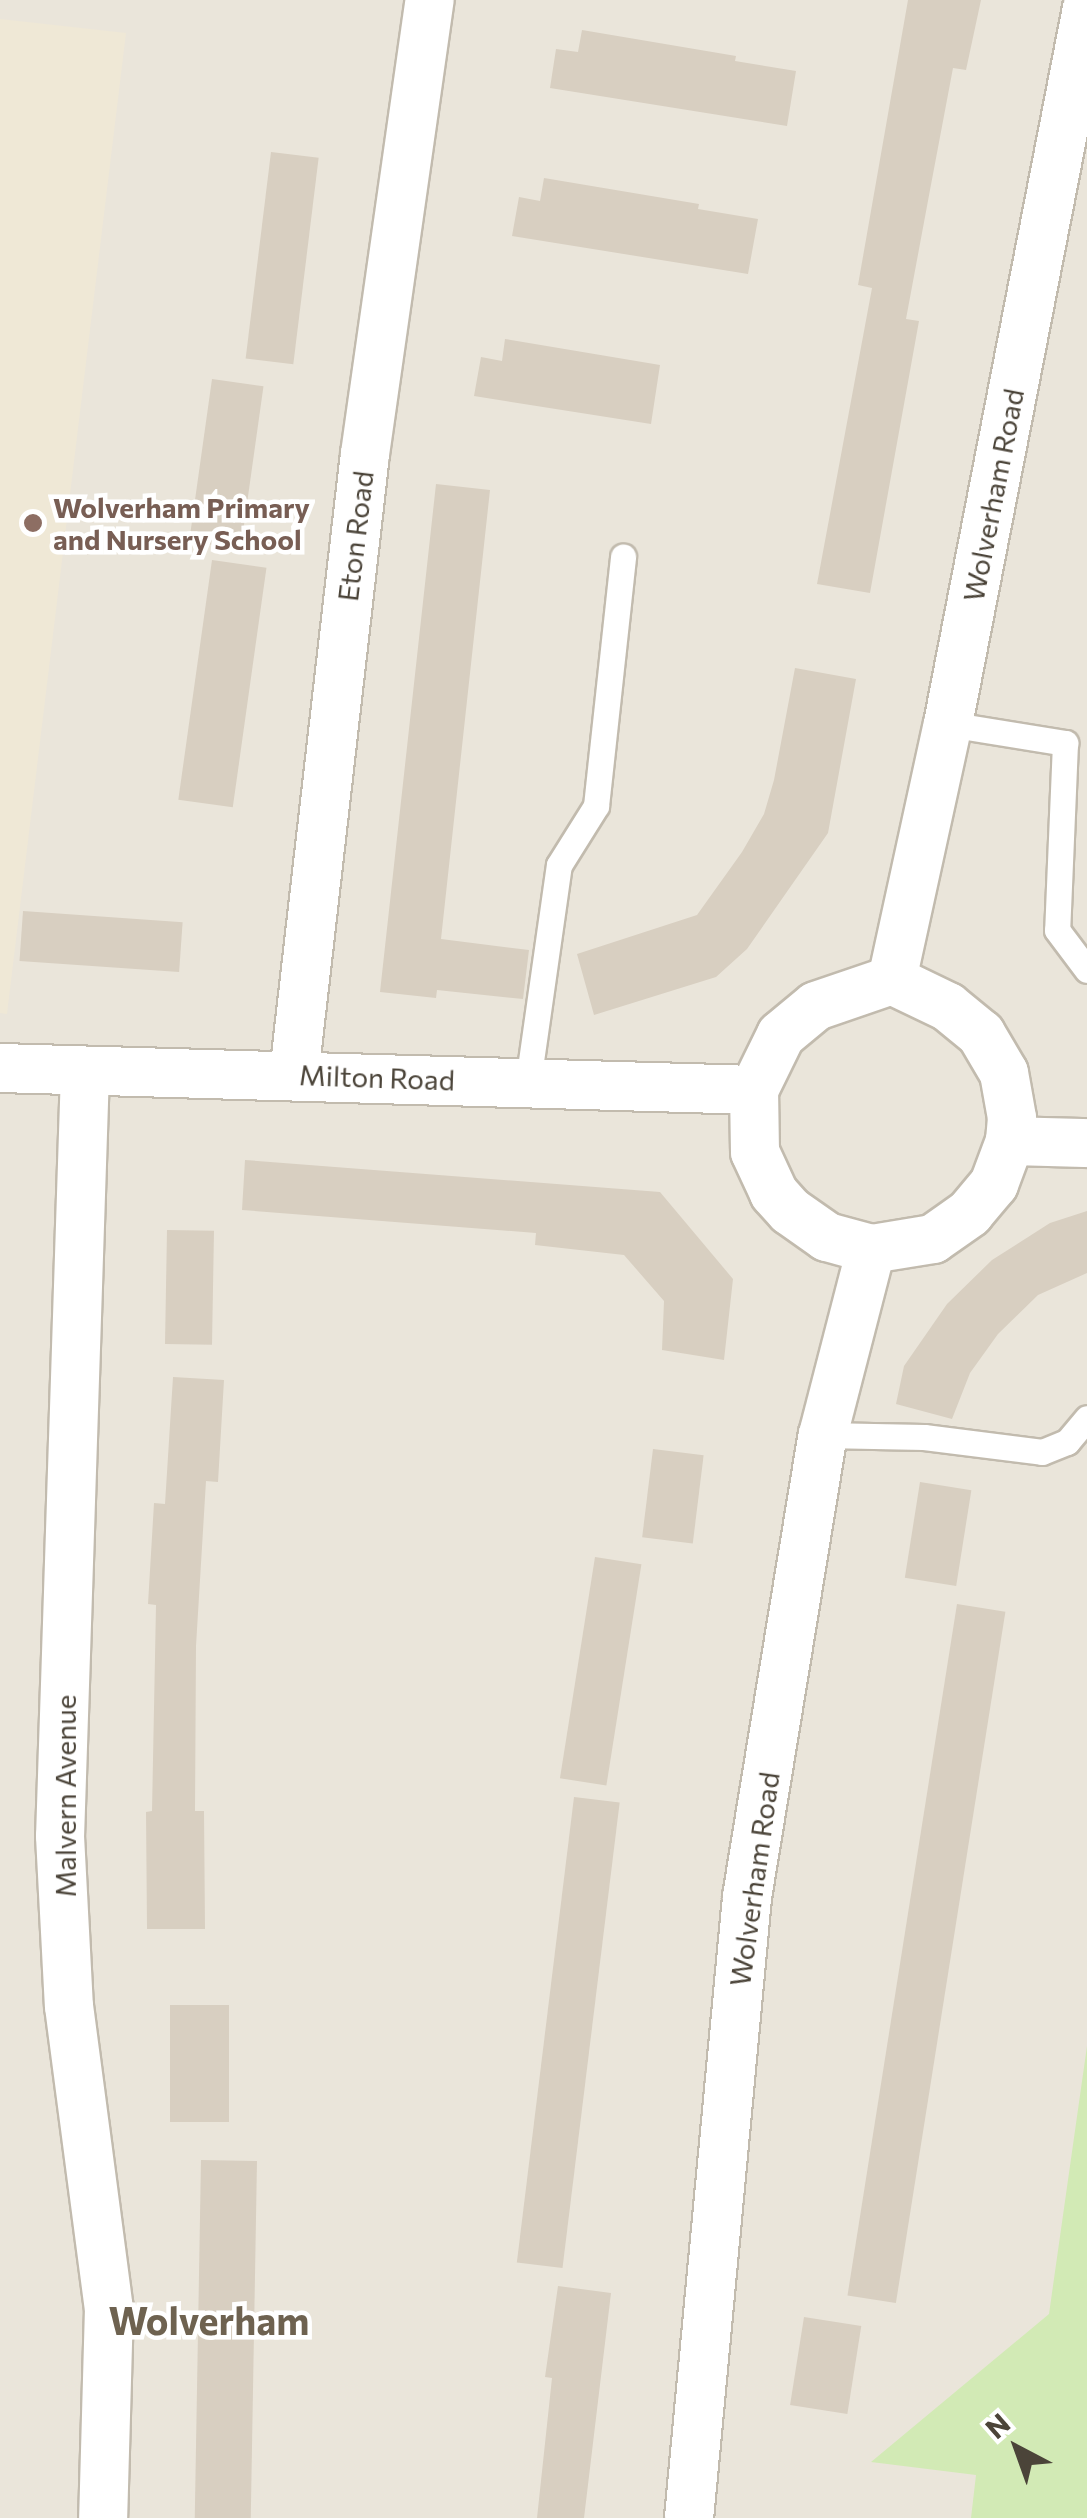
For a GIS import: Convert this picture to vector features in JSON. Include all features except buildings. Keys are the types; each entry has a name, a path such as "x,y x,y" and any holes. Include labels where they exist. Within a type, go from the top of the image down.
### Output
{"street":[{"name":"Eton Road","path":"294,1074 365,454 430,0"},
{"name":"Wolverham Road","path":"892,980 948,724 1087,8"},
{"path":"892,980 948,1007 981,1034 1004,1073 1012,1118 1010,1141 994,1184 970,1213 933,1239 871,1249 827,1238 790,1212 774,1194 755,1152 754,1090 781,1035 816,1006 892,980"},
{"name":"Milton Road","path":"0,1068 754,1090"},
{"name":"Malvern Avenue","path":"85,1072 60,1836 70,2006 109,2308 104,2518"},
{"path":"1010,1141 1087,1144"},
{"name":"Wolverham Road","path":"689,2518 748,1897 822,1435 871,1249"}],"lane":[{"path":"528,1082 558,865 596,806 623,556"},
{"path":"948,724 1065,743 1058,930 1087,970"},
{"path":"822,1435 924,1437 1042,1452 1066,1442 1087,1418"}],"shaded area":[{"path":"0,0 1087,0 1087,2518 0,2518"},
{"name":"Wolverham Primary and Nursery School","path":"0,19 126,33 7,1014 0,1013"}],"green space":[{"path":"1087,2046 1087,2518 971,2518 976,2475 871,2462 1049,2314"}],"place":[{"name":"Wolverham Primary and Nursery School","path":"33,523"}],"district":[{"name":"Wolverham","path":"209,2320"}]}
